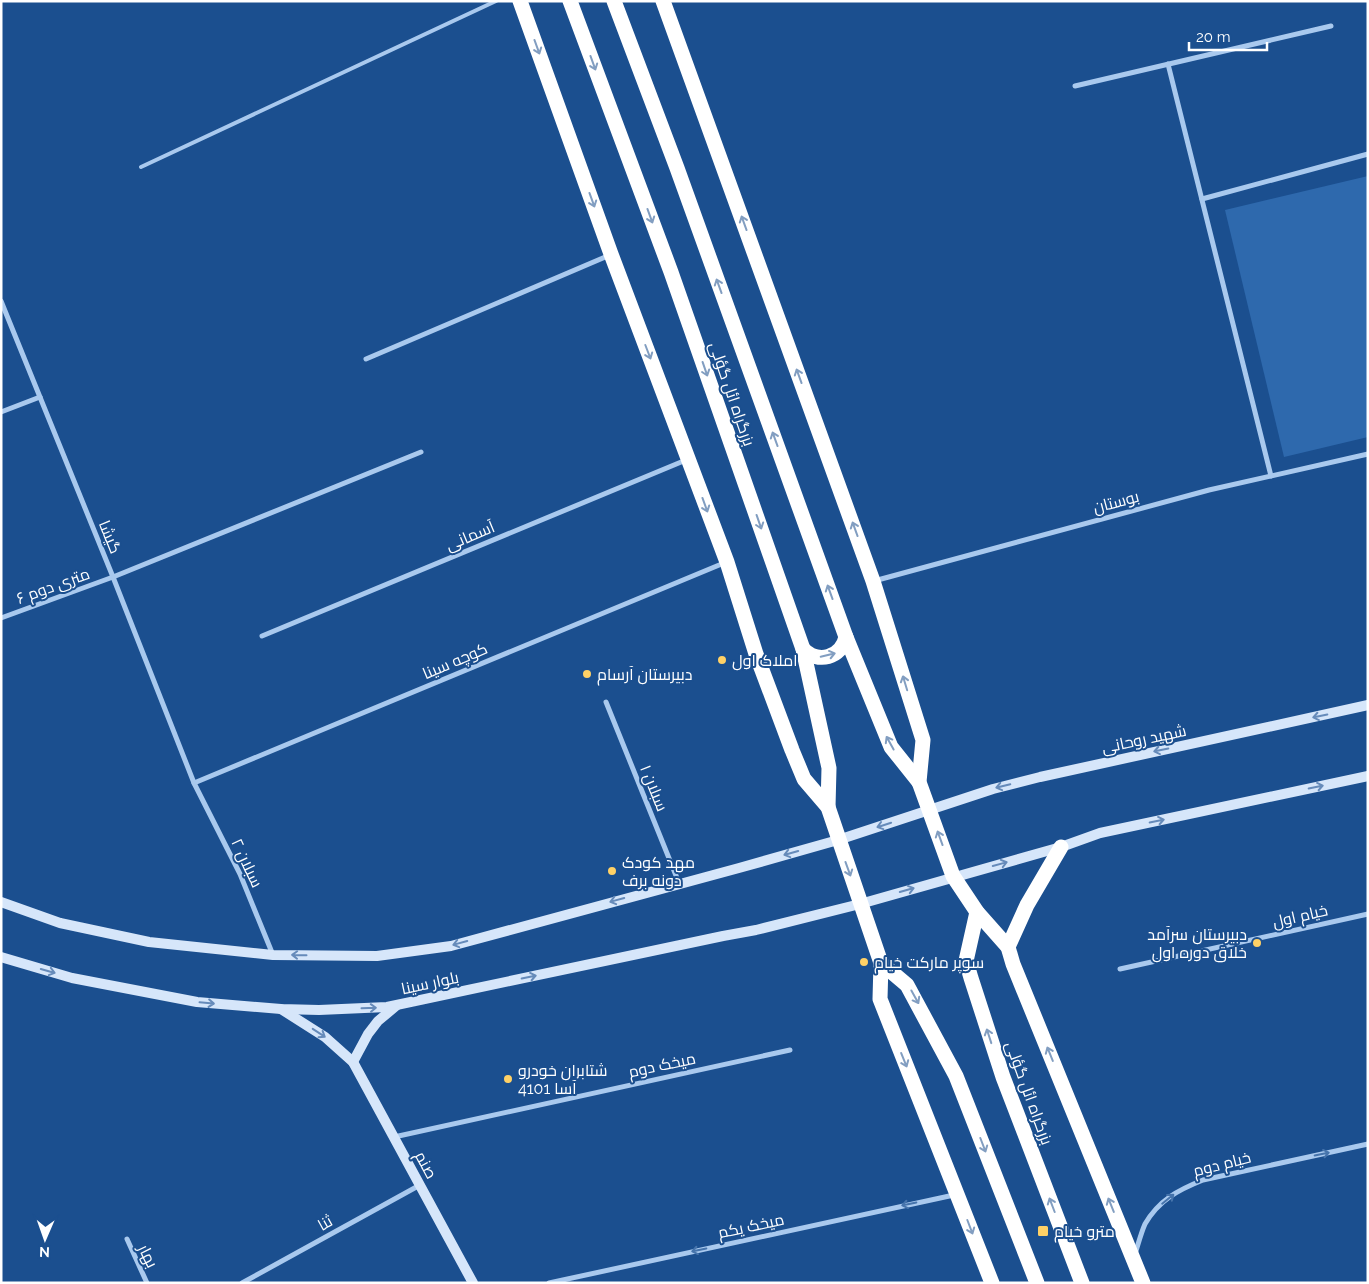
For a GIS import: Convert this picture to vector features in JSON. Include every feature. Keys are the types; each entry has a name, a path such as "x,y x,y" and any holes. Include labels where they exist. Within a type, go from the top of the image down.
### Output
{"highway":[{"path":"520,1 611,254 727,562 756,654 804,779 828,807 881,963 880,999 992,1283"},
{"name":"بزرگراه ائل گؤلی","path":"570,1 671,272 803,649 829,768 828,807"},
{"name":"بزرگراه ائل گؤلی","path":"614,1 684,187 846,637 891,747 919,782"},
{"path":"663,1 874,581 923,740 919,782 953,876 977,912 1008,947 1013,964 1140,1277"},
{"path":"803,649 809,655 828,656 842,650 846,637"},
{"path":"1008,947 1027,905 1061,847"},
{"name":"بزرگراه ائل گؤلی","path":"977,912 966,962 1003,1077 1082,1283"},
{"path":"881,963 907,985 956,1076 1037,1283"}],"main road":[{"name":"شهید روحانی","path":"838,840 993,789 1040,777 1368,705"},
{"path":"953,876 1061,847 1100,833 1368,776"},
{"name":"بلوار سینا","path":"1,902 60,923 149,942 273,955 377,956 451,946 838,840"},
{"name":"بلوار سینا","path":"1,958 72,978 197,1002 281,1009 329,1010 387,1007 756,930 860,904 953,876"},
{"path":"353,1062 368,1034 378,1021 398,1004"},
{"name":"صنم","path":"281,1009 325,1037 353,1062 474,1283"}],"street":[{"path":"1075,86 1331,26"},
{"path":"1168,64 1271,476"},
{"path":"1202,199 1368,154"},
{"path":"366,359 611,254"},
{"name":"گیشا","path":"1,300 194,783"},
{"path":"1,412 40,397"},
{"name":"۶ متری دوم","path":"1,618 113,577 420,452"},
{"name":"بوستان","path":"874,581 1209,490 1368,454"},
{"name":"آسمانی","path":"262,636 688,459"},
{"name":"کوچه سینا","path":"194,783 727,562"},
{"name":"سبلان ۱","path":"606,702 679,883"},
{"name":"سبلان ۲","path":"194,783 240,874 273,955"},
{"name":"خیام اول","path":"1120,969 1368,914"},
{"name":"میخک دوم","path":"394,1137 790,1050"},
{"name":"خیام دوم","path":"1140,1277 1134,1256 1145,1225 1160,1205 1180,1189 1203,1180 1368,1144"},
{"name":"ثنا","path":"242,1283 420,1185"},
{"name":"میخک یکم","path":"549,1283 957,1194"},
{"name":"بهار","path":"127,1239 148,1283"}],"lane":[{"path":"141,167 496,1"}],"shaded area":[{"path":"1368,176 1368,437 1284,457 1225,210"}],"place":[{"name":"املاک اول","path":"722,660"},
{"name":"دبیرستان آرسام","path":"587,674"},
{"name":"مهد کودک دونه برف","path":"612,871"},
{"name":"دبیرستان سرآمد خلاق دوره اول","path":"1257,943"},
{"name":"سوپر مارکت خیام","path":"864,962"},
{"name":"شتابران خودرو 4101 آسا","path":"508,1079"},
{"name":"مترو خیام","path":"1043,1231"}]}
